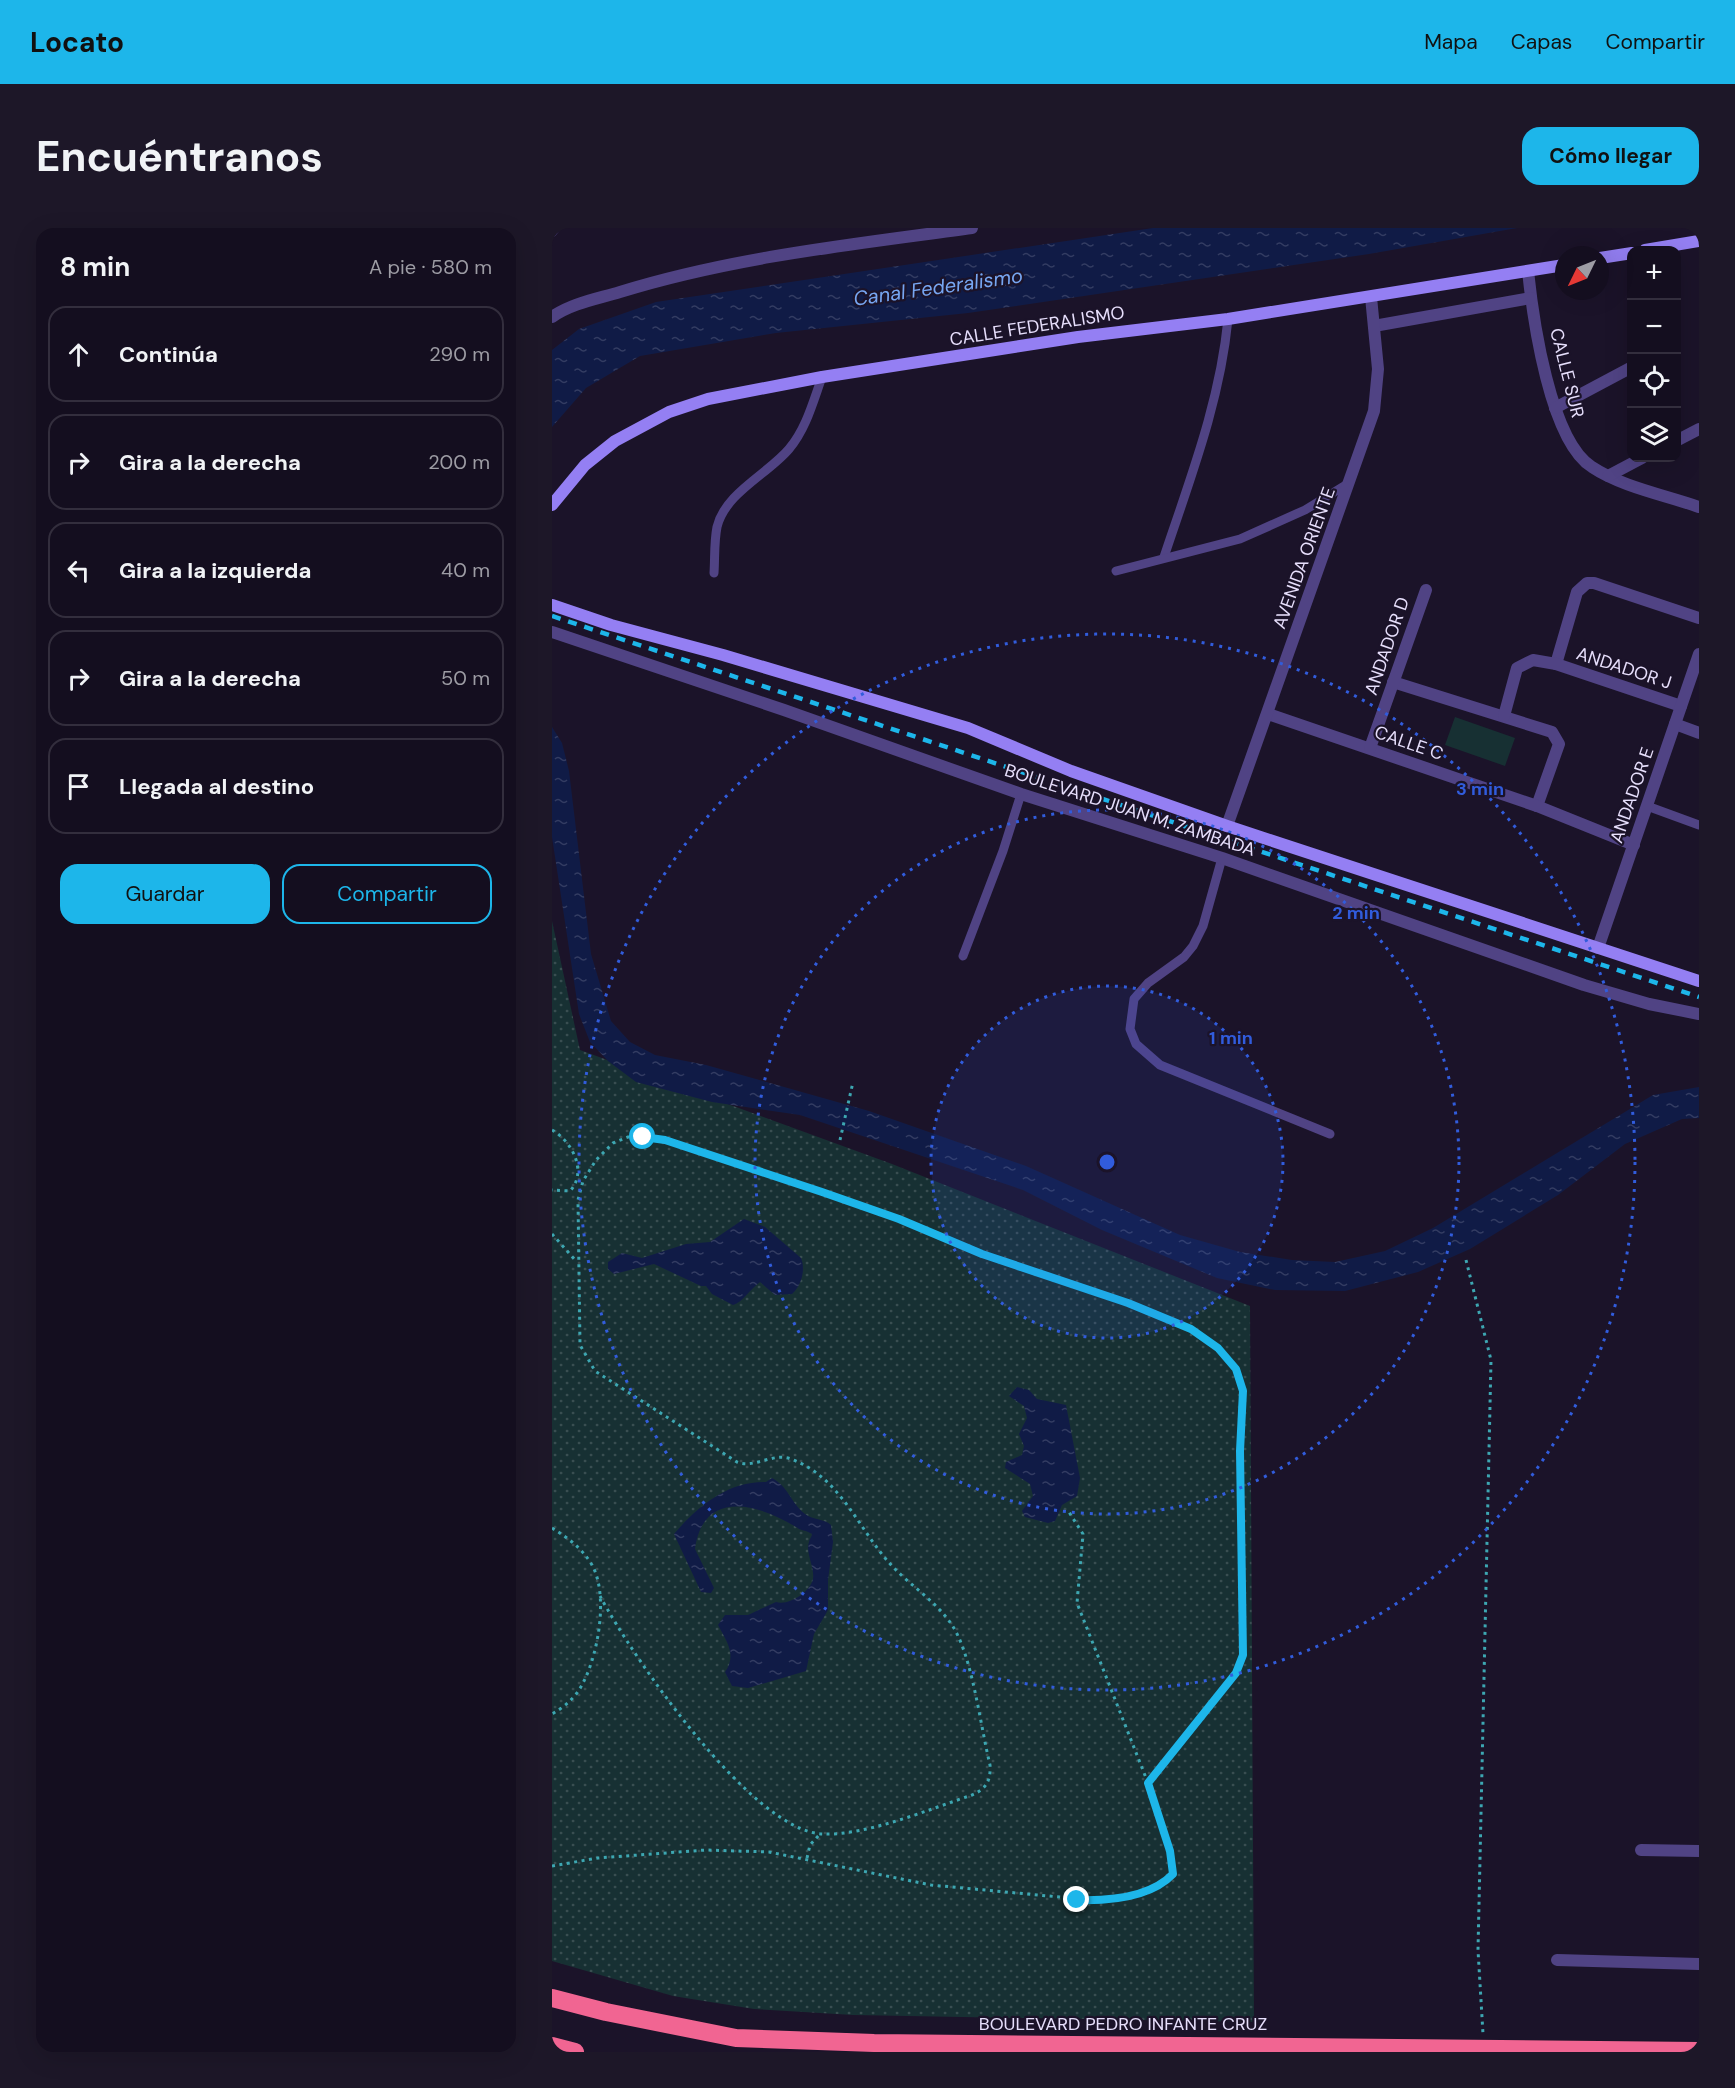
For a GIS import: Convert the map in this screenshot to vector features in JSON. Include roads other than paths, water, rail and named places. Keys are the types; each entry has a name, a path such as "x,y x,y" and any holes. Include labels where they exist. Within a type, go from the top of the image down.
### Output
{"highway":[{"name":"BOULEVARD PEDRO INFANTE CRUZ","path":"552,1998 617,2015 736,2038 886,2043 1699,2051"},
{"path":"552,2046 575,2052"}],"street":[{"path":"552,317 565,308 655,281 739,264 972,228"},
{"path":"1670,246 1699,241"},
{"path":"1609,257 1627,254"},
{"name":"CALLE FEDERALISMO","path":"552,505 585,465 615,441 650,421 708,399 822,377 1125,330 1228,320 1555,266"},
{"name":"CALLE SUR","path":"1528,271 1531,298 1554,408 1568,443 1590,466 1608,476 1699,507"},
{"name":"AVENIDA ORIENTE","path":"1227,826 1374,411 1378,369 1371,297"},
{"path":"1374,326 1531,298"},
{"path":"1554,408 1627,370"},
{"path":"1681,439 1699,429"},
{"path":"1608,476 1634,462"},
{"path":"1556,664 1577,592 1582,585 1594,583 1699,618"},
{"name":"ANDADOR D","path":"1370,748 1426,590"},
{"name":"BOULEVARD JUAN M. ZAMBADA","path":"552,605 611,625 723,655 968,728 1071,771 1227,826 1699,981"},
{"name":"BOULEVARD JUAN M. ZAMBADA","path":"552,632 784,710 1021,794 1222,858 1584,985 1649,1004 1699,1014"},
{"name":"ANDADOR E","path":"1598,948 1699,654"},
{"name":"ANDADOR J","path":"1504,716 1517,668 1533,660 1556,664 1681,706"},
{"path":"1393,682 1542,727 1558,739 1558,748 1537,806"},
{"name":"CALLE C","path":"1268,714 1537,806 1634,845"},
{"path":"1675,724 1699,734"},
{"path":"1641,1850 1699,1851"},
{"path":"1557,1960 1699,1964"}],"lane":[{"path":"552,233 556,228"},
{"path":"1164,557 1205,435 1221,372 1228,320"},
{"path":"714,573 718,525 724,512 740,493 777,463 801,433 822,377"},
{"path":"1116,571 1164,557 1202,551 1274,526 1351,481"},
{"path":"963,956 1003,850 1021,794"},
{"path":"1647,806 1699,825"},
{"path":"1222,858 1203,926 1193,946 1184,957 1159,973 1134,999 1130,1029 1144,1054 1160,1065 1330,1134"}],"water":[{"name":"Canal Federalismo","path":"1153,228 1517,228 1369,254 968,313 776,333 640,356 586,388 552,427 552,350 579,329 656,302"},
{"path":"552,727 562,743 569,771 591,954 611,1021 630,1042 655,1055 706,1065 869,1111 1026,1166 1180,1235 1240,1252 1292,1260 1335,1262 1385,1251 1433,1228 1653,1095 1699,1087 1699,1118 1682,1119 1625,1144 1558,1195 1470,1249 1418,1272 1345,1291 1275,1290 1217,1278 1102,1230 1023,1190 800,1115 712,1102 636,1082 608,1061 590,1042 579,1014 552,837"},
{"path":"744,1219 765,1227 801,1258 802,1278 792,1294 775,1295 760,1282 733,1305 712,1294 706,1286 701,1286 654,1264 614,1274 608,1269 608,1262 622,1253 642,1258 686,1244 710,1242"},
{"path":"1017,1387 1029,1390 1037,1399 1066,1405 1080,1478 1077,1496 1062,1505 1055,1521 1048,1523 1025,1517 1022,1511 1033,1496 1030,1484 1005,1468 1006,1462 1022,1455 1024,1446 1019,1434 1027,1418 1024,1406 1009,1396"},
{"path":"772,1478 782,1486 805,1514 831,1525 833,1542 828,1580 828,1610 814,1634 806,1671 748,1688 732,1686 725,1672 730,1660 729,1648 718,1625 725,1615 748,1615 776,1602 793,1600 808,1589 813,1579 808,1546 812,1534 766,1512 735,1506 721,1509 709,1517 700,1530 695,1549 714,1588 711,1593 701,1592 674,1534 693,1514 715,1497 739,1486 766,1482"}],"railway":[{"path":"552,616 1699,997"}]}
